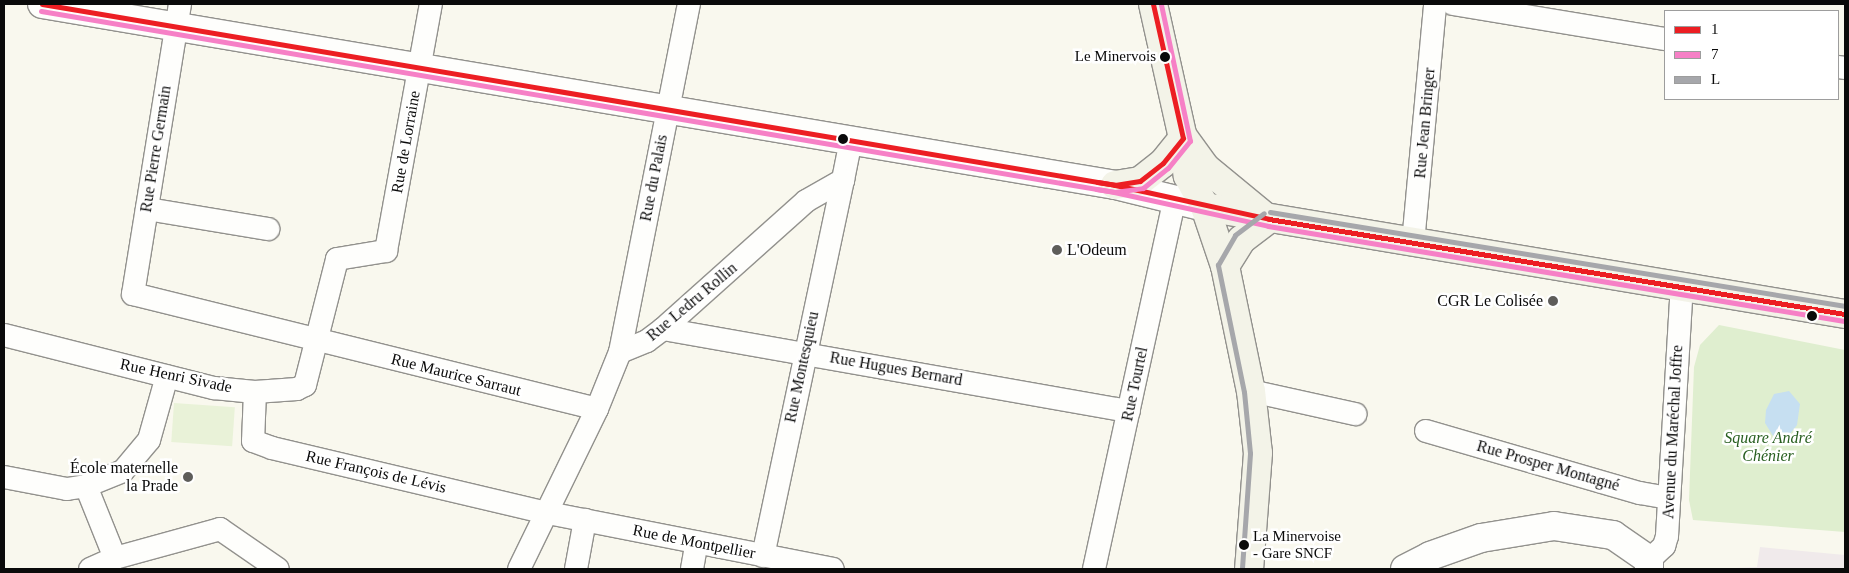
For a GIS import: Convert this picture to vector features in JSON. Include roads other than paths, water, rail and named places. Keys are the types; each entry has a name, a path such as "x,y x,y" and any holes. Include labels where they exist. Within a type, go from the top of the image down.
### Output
{"main road":[{"path":"1153,4 1183,138 1188,176 1205,207 1225,266 1251,391 1258,453 1249,569"},
{"path":"1115,185 1140,181 1163,163 1183,138"},
{"path":"1183,138 1206,168 1241,200 1269,219"},
{"path":"1205,207 1845,314"},
{"path":"1225,266 1241,240 1269,219"}],"street":[{"path":"42,4 178,15 419,67 1115,185 1175,198 1205,207"},
{"name":"Rue de Lorraine","path":"316,341 337,259 386,251 431,4"},
{"name":"Rue du Palais","path":"620,352 689,4"},
{"name":"Rue Jean Bringer","path":"1414,243 1435,4"},
{"path":"1453,4 1664,39"},
{"name":"Rue Pierre Germain","path":"134,294 178,15"},
{"path":"842,180 851,140"},
{"name":"Rue Ledru Rollin","path":"620,352 647,341 663,329 806,201 842,180"},
{"name":"Rue Montesquieu","path":"764,556 804,352 842,180"},
{"name":"Rue Tourtel","path":"1094,569 1175,198"},
{"path":"147,210 268,229"},
{"name":"Avenue du Maréchal Joffre","path":"1649,564 1664,546 1669,498 1682,287"},
{"name":"Rue Maurice Sarraut","path":"134,294 316,341 597,409"},
{"name":"Rue Hugues Bernard","path":"663,329 804,352 1129,411"},
{"name":"Rue Henri Sivade","path":"4,335 214,388 255,392 297,389 305,385 316,341"},
{"path":"519,569 548,513 597,409 620,352"},
{"path":"4,477 67,488 86,486 123,471 149,440 167,376"},
{"path":"1251,391 1355,414"},
{"name":"Rue François de Lévis","path":"255,392 253,441 548,513"},
{"name":"Rue Prosper Montagné","path":"1426,431 1640,493 1669,498"},
{"path":"86,486 115,558"},
{"name":"Rue de Montpellier","path":"548,513 833,569"},
{"path":"576,569 585,520"},
{"path":"1404,569 1430,556 1481,538 1554,526 1613,535 1649,564"},
{"path":"90,569 115,558 220,529 278,569"},
{"path":"692,569 697,542"}],"water":[{"path":"1789,391 1800,404 1797,425 1790,434 1773,436 1765,423 1766,410 1774,394"}],"place":[{"name":"Le Minervois","path":"1165,57"},
{"name":"L'Odeum","path":"1057,250"},
{"name":"CGR Le Colisée","path":"1553,301"},
{"name":"École maternelle la Prade","path":"188,477"},
{"name":"La Minervoise - Gare SNCF","path":"1244,545"}],"park label":[{"name":"Square André Chénier","path":"1768,447"}]}
